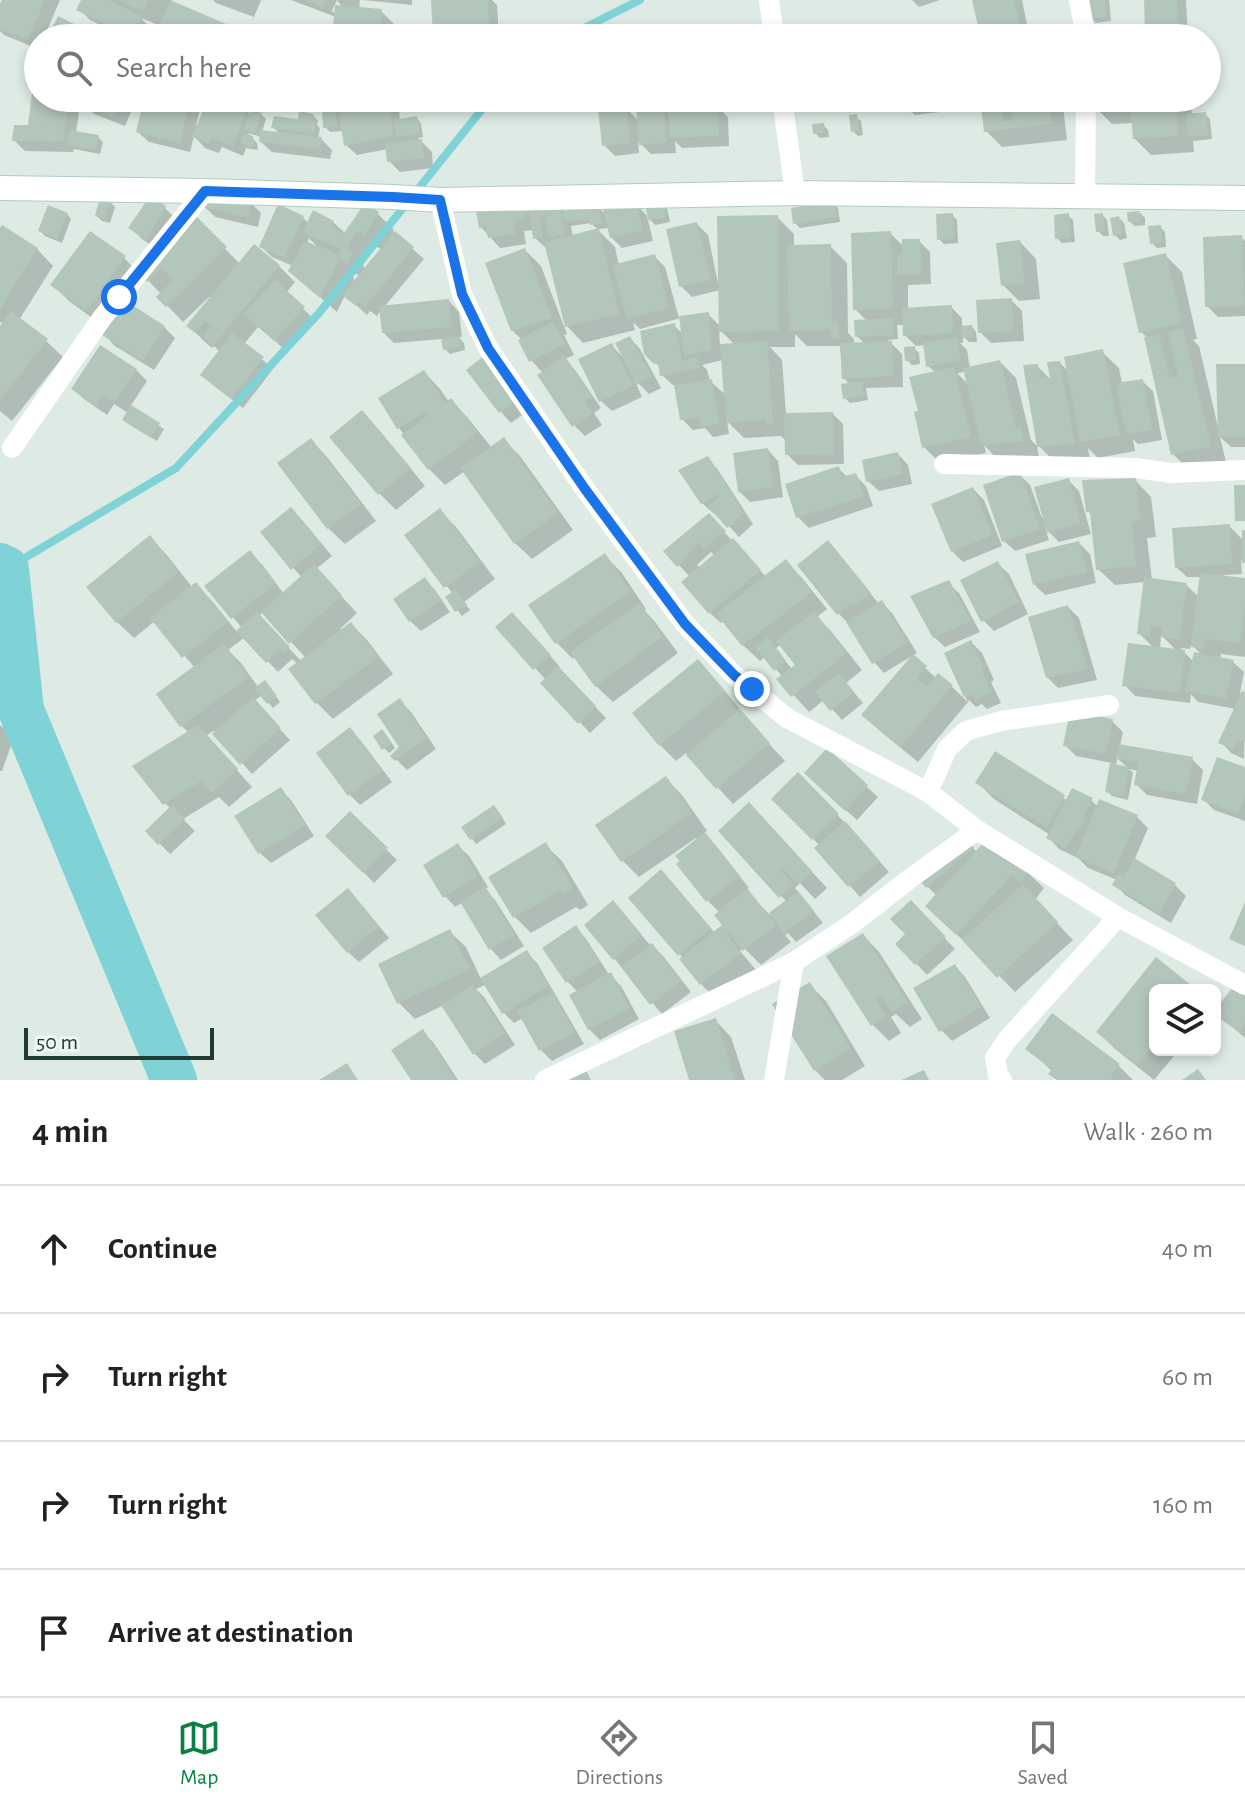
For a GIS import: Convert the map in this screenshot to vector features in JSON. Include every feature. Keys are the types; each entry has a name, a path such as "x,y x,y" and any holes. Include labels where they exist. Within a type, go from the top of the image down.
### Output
{"main road":[{"path":"0,188 433,199 795,193 1245,198"}],"street":[{"path":"769,0 772,24"},
{"path":"1079,0 1083,24"},
{"path":"784,112 795,193"},
{"path":"1085,197 1086,112"},
{"path":"12,448 102,318 205,191"},
{"path":"433,199 462,294 488,348 585,489 685,624 734,675 787,718 928,792 977,830 1118,917 1245,985"},
{"path":"944,464 1136,468 1171,473 1245,470"},
{"path":"928,792 947,749 966,731 1001,721 1109,705"},
{"path":"545,1080 794,962 853,923 977,830"},
{"path":"1002,1080 995,1058 1007,1040 1118,917"},
{"path":"774,1080 794,962"}],"building":[{"path":"2,0 45,0 35,24 24,24 24,38 0,29"},
{"path":"81,0 108,0 142,16 138,24 106,24 76,10"},
{"path":"118,0 149,0 144,11"},
{"path":"170,0 226,24 160,24"},
{"path":"306,0 322,0 326,1 323,7"},
{"path":"431,0 488,0 489,24 432,24"},
{"path":"972,0 1014,0 1020,24 978,24"},
{"path":"1087,0 1105,0 1107,17 1090,19"},
{"path":"1144,0 1177,0 1178,24 1145,24"},
{"path":"335,5 382,9 380,24 333,24"},
{"path":"58,16 74,24 54,24"},
{"path":"30,112 67,112 63,142 12,141 14,125 28,125"},
{"path":"141,112 187,112 180,143 136,132"},
{"path":"202,112 247,112 233,146 211,138 209,144 192,137"},
{"path":"250,112 262,113 255,133 243,129"},
{"path":"299,112 314,114 314,134 271,128 274,116 298,119"},
{"path":"322,112 336,112 337,127 323,128"},
{"path":"339,112 390,112 393,136 344,146"},
{"path":"598,112 627,112 630,143 602,146"},
{"path":"636,112 664,112 666,143 639,145"},
{"path":"669,112 718,112 719,136 670,138"},
{"path":"982,112 1003,112 1004,121 1013,120 1012,112 1051,112 1052,124 984,132"},
{"path":"1131,112 1177,112 1178,136 1133,139"},
{"path":"1206,112 1208,135 1189,137 1186,114"},
{"path":"857,114 859,131 851,132 849,115"},
{"path":"417,116 420,133 396,137 393,120"},
{"path":"824,123 825,133 813,134 812,124"},
{"path":"69,130 99,135 96,150 67,145"},
{"path":"260,130 322,137 320,149 259,142"},
{"path":"242,133 253,136 254,147 240,144"},
{"path":"422,139 424,158 387,162 385,143"},
{"path":"206,190 251,200 248,217 202,207"},
{"path":"150,196 166,206 146,240 128,228"},
{"path":"100,197 111,200 105,219 95,216"},
{"path":"662,201 666,217 649,221 645,206"},
{"path":"834,201 837,217 793,224 791,208"},
{"path":"636,202 643,230 610,238 603,210"},
{"path":"365,203 379,212 364,235 355,232 347,250 353,253 347,264 337,258 339,261 320,298 288,271 305,241 339,254 341,249 302,233 313,210 334,221 331,227 344,233"},
{"path":"523,203 526,219 514,221 516,234 488,238 486,227 479,228 476,211"},
{"path":"278,204 304,216 285,258 259,247"},
{"path":"560,204 565,235 549,237 545,215 540,216 543,237 533,239 530,208"},
{"path":"48,205 68,213 57,239 38,231"},
{"path":"599,206 602,224 590,225 589,219 564,222 563,211"},
{"path":"1140,211 1141,221 1128,222 1127,212"},
{"path":"953,213 954,239 937,240 936,214"},
{"path":"1069,213 1071,238 1055,239 1054,215"},
{"path":"1103,213 1105,231 1096,232 1094,214"},
{"path":"778,215 779,331 719,332 717,216"},
{"path":"196,216 227,247 166,307 156,297 173,280 161,268 147,282 138,273"},
{"path":"1119,216 1123,234 1113,236 1110,218"},
{"path":"697,222 711,280 679,287 666,229"},
{"path":"2,225 38,248 0,309 0,228"},
{"path":"1161,225 1162,243 1150,244 1148,226"},
{"path":"599,228 619,314 565,327 544,242"},
{"path":"90,231 126,256 86,311 50,285"},
{"path":"395,231 414,247 365,307 359,302 356,306 342,295"},
{"path":"891,231 893,309 853,310 851,233"},
{"path":"1242,235 1245,306 1205,307 1203,237"},
{"path":"902,239 920,239 921,274 897,275 897,256 902,252"},
{"path":"1020,240 1025,283 1001,286 996,243"},
{"path":"254,244 280,265 213,346 203,337 212,326 205,321 195,333 186,326"},
{"path":"831,244 832,321 838,321 839,339 831,339 830,330 789,331 787,245"},
{"path":"525,248 552,318 511,331 485,263"},
{"path":"1166,253 1182,323 1139,333 1123,263"},
{"path":"655,254 669,308 627,319 612,265"},
{"path":"275,280 305,307 274,341 243,314"},
{"path":"1012,298 1014,331 978,333 976,300"},
{"path":"449,299 452,327 382,333 379,306"},
{"path":"124,300 165,326 143,361 102,335"},
{"path":"952,305 953,333 903,336 902,308"},
{"path":"11,311 48,339 0,400 0,326"},
{"path":"709,312 711,350 684,356 679,316"},
{"path":"893,318 894,335 855,337 854,320"},
{"path":"553,322 565,344 529,362 518,340"},
{"path":"675,323 682,361 697,357 700,368 660,376 658,363 654,364 644,354 640,331"},
{"path":"972,325 973,338 962,338 961,326"},
{"path":"1183,328 1211,446 1171,455 1144,337 1159,334 1170,378 1178,376 1168,332"},
{"path":"232,333 264,357 231,399 200,375"},
{"path":"460,336 461,346 443,350 441,340"},
{"path":"630,336 652,377 637,385 615,343"},
{"path":"957,337 961,361 926,367 923,343"},
{"path":"767,341 773,424 766,424 766,420 726,423 720,344"},
{"path":"892,341 893,376 842,379 840,343"},
{"path":"612,343 633,386 599,402 578,359"},
{"path":"100,345 137,369 115,402 103,395 96,405 71,389"},
{"path":"915,346 916,360 905,361 904,347"},
{"path":"1103,349 1120,435 1080,442 1064,357"},
{"path":"486,354 520,398 499,413 466,370"},
{"path":"565,356 592,397 585,402 593,413 572,427 537,375"},
{"path":"1000,360 1016,428 1021,428 1024,441 981,445 963,368"},
{"path":"1060,361 1075,444 1037,447 1023,365 1038,364 1040,378 1050,378 1047,362"},
{"path":"1216,364 1245,364 1245,437 1218,437"},
{"path":"954,367 971,437 922,448 914,412 918,411 909,377"},
{"path":"424,370 445,403 451,398 478,432 428,470 401,435 428,415 425,412 397,429 378,398"},
{"path":"712,379 719,424 701,427 699,418 680,420 674,385"},
{"path":"1143,379 1152,430 1126,434 1116,383"},
{"path":"862,381 865,396 843,399 841,384"},
{"path":"131,405 160,423 151,438 122,420"},
{"path":"362,410 411,468 378,495 329,437"},
{"path":"833,412 834,454 785,455 784,413"},
{"path":"504,437 558,513 514,544 460,468"},
{"path":"311,438 361,504 327,529 277,463"},
{"path":"768,448 773,487 738,492 733,453"},
{"path":"898,452 903,474 866,482 862,460"},
{"path":"708,456 744,513 727,528 708,506 720,497 718,494 701,504 678,470"},
{"path":"839,466 842,477 856,473 864,496 796,518 785,484"},
{"path":"1020,472 1040,529 1002,542 983,485"},
{"path":"1069,478 1081,523 1047,533 1034,487"},
{"path":"1136,478 1140,521 1132,522 1136,566 1096,570 1090,512 1086,512 1082,480"},
{"path":"1234,485 1245,485 1245,521 1235,521"},
{"path":"973,487 993,535 951,552 931,504"},
{"path":"291,507 322,544 291,570 260,532"},
{"path":"440,508 480,562 444,588 404,535"},
{"path":"709,513 726,531 704,548 699,543 677,567 663,551"},
{"path":"1230,524 1232,564 1175,568 1172,528"},
{"path":"1242,530 1245,530 1245,563 1242,563"},
{"path":"150,535 179,572 116,623 86,587"},
{"path":"733,538 761,570 709,614 681,582"},
{"path":"828,540 871,593 837,615 797,565"},
{"path":"1079,541 1087,572 1033,585 1025,554"},
{"path":"250,550 276,583 231,619 204,586"},
{"path":"605,553 631,592 555,644 528,605"},
{"path":"786,559 812,592 742,646 716,614"},
{"path":"998,561 1019,602 981,622 960,580"},
{"path":"314,564 342,595 289,644 261,612"},
{"path":"1200,573 1245,578 1240,643 1205,639 1204,649 1191,647"},
{"path":"425,577 441,600 409,622 393,599"},
{"path":"1144,577 1187,583 1180,640 1161,637 1162,628 1151,626 1150,636 1137,634"},
{"path":"949,580 971,621 933,638 910,596"},
{"path":"196,582 228,622 182,658 150,618"},
{"path":"456,589 467,605 455,612 445,597"},
{"path":"882,600 908,642 872,664 846,622"},
{"path":"639,603 663,636 595,687 570,652"},
{"path":"1068,605 1088,669 1046,678 1028,617"},
{"path":"814,611 847,653 791,697 776,679 795,665 776,641"},
{"path":"257,612 290,647 283,653 280,649 266,663 236,631"},
{"path":"512,612 551,655 533,670 495,627"},
{"path":"351,622 378,657 315,704 288,669"},
{"path":"768,637 786,661 774,671 755,647"},
{"path":"971,640 992,692 975,700 972,694 964,697 944,653"},
{"path":"1128,643 1185,650 1180,693 1122,686"},
{"path":"224,644 249,677 180,727 156,694"},
{"path":"1194,652 1234,660 1226,699 1185,691"},
{"path":"913,654 927,666 917,678 927,686 938,673 953,685 900,747 861,715"},
{"path":"698,659 725,691 659,746 632,713"},
{"path":"558,666 596,706 578,724 540,683"},
{"path":"839,673 854,692 830,711 815,692"},
{"path":"265,680 277,696 267,704 254,688"},
{"path":"1242,691 1245,692 1245,742 1238,739 1233,749 1218,743"},
{"path":"253,697 281,728 240,765 212,734"},
{"path":"400,698 427,738 395,761 390,756 399,747 377,714"},
{"path":"740,709 770,743 716,789 686,755"},
{"path":"1070,710 1113,719 1106,754 1063,746"},
{"path":"198,725 238,769 211,793 201,781 163,805 132,766"},
{"path":"350,727 382,770 348,796 316,753"},
{"path":"382,729 392,743 382,750 373,736"},
{"path":"1119,744 1193,757 1186,794 1134,785 1138,763 1116,759"},
{"path":"827,748 868,785 845,811 804,773"},
{"path":"995,751 1065,795 1047,828 975,783"},
{"path":"1217,757 1245,767 1245,796 1238,814 1201,800"},
{"path":"1110,763 1129,767 1124,796 1105,792"},
{"path":"798,772 839,814 812,840 771,799"},
{"path":"666,776 692,813 621,862 595,825"},
{"path":"281,787 305,825 258,854 234,816"},
{"path":"1072,788 1093,798 1080,830 1077,828 1066,849 1046,838"},
{"path":"1099,799 1138,815 1114,873 1075,857"},
{"path":"749,802 812,871 798,884 783,868 780,870 794,885 779,898 718,831"},
{"path":"172,805 185,819 158,845 145,831"},
{"path":"494,805 503,818 470,840 461,827"},
{"path":"350,811 388,848 363,873 325,836"},
{"path":"845,821 880,861 848,887 814,848"},
{"path":"705,832 740,876 706,902 676,864 680,861 675,856"},
{"path":"963,834 974,848 926,888 915,875"},
{"path":"985,841 1029,870 1020,883 1012,875 956,935 925,906"},
{"path":"546,842 573,888 562,895 560,891 513,918 488,877"},
{"path":"458,843 478,876 443,898 423,865"},
{"path":"1134,858 1176,883 1160,914 1112,885 1119,873 1124,876"},
{"path":"661,869 711,928 678,956 628,898"},
{"path":"1023,884 1058,922 997,978 962,940"},
{"path":"485,886 515,935 489,950 460,902"},
{"path":"348,888 379,926 347,953 315,915"},
{"path":"747,888 776,925 743,951 729,932 726,934 741,953 700,985 679,959 722,925 714,915"},
{"path":"798,891 814,911 784,933 769,913"},
{"path":"613,900 642,935 613,960 584,925"},
{"path":"911,900 946,937 915,965 895,944 905,934 890,919"},
{"path":"1245,902 1245,946 1229,939"},
{"path":"576,925 600,961 566,983 542,948"},
{"path":"450,929 470,969 397,1004 378,964"},
{"path":"863,933 908,1002 892,1012 882,996 876,1000 886,1016 871,1026 826,956"},
{"path":"652,943 681,981 650,1005 621,967"},
{"path":"527,950 549,985 502,1014 480,978"},
{"path":"1156,957 1190,984 1149,984 1149,1051 1137,1065 1096,1032"},
{"path":"955,964 981,1007 939,1032 913,988"},
{"path":"611,972 630,1008 588,1030 569,995"},
{"path":"810,982 851,1049 814,1071 772,1004"},
{"path":"1236,983 1245,994 1245,1023 1239,1032 1221,1019 1221,1002"},
{"path":"473,984 505,1033 473,1055 441,1005"},
{"path":"553,992 575,1032 539,1051 517,1011"},
{"path":"1052,1013 1120,1064 1111,1074 1114,1076 1111,1080 1057,1080 1048,1074 1052,1069 1025,1049"},
{"path":"716,1018 735,1080 689,1080 674,1031"},
{"path":"423,1029 456,1080 411,1080 391,1050"},
{"path":"347,1063 358,1080 319,1080"},
{"path":"1198,1069 1206,1080 1182,1080"},
{"path":"586,1070 591,1080 565,1080"},
{"path":"924,1070 929,1080 901,1080"}],"waterway":[{"path":"592,24 640,0"},
{"path":"6,569 176,468 319,313 480,112"},
{"path":"0,566 6,569 21,710 174,1080"}],"route":[{"path":"119,297 205,191 440,200 462,294 488,348 585,489 685,624 734,675 752,689"}]}
